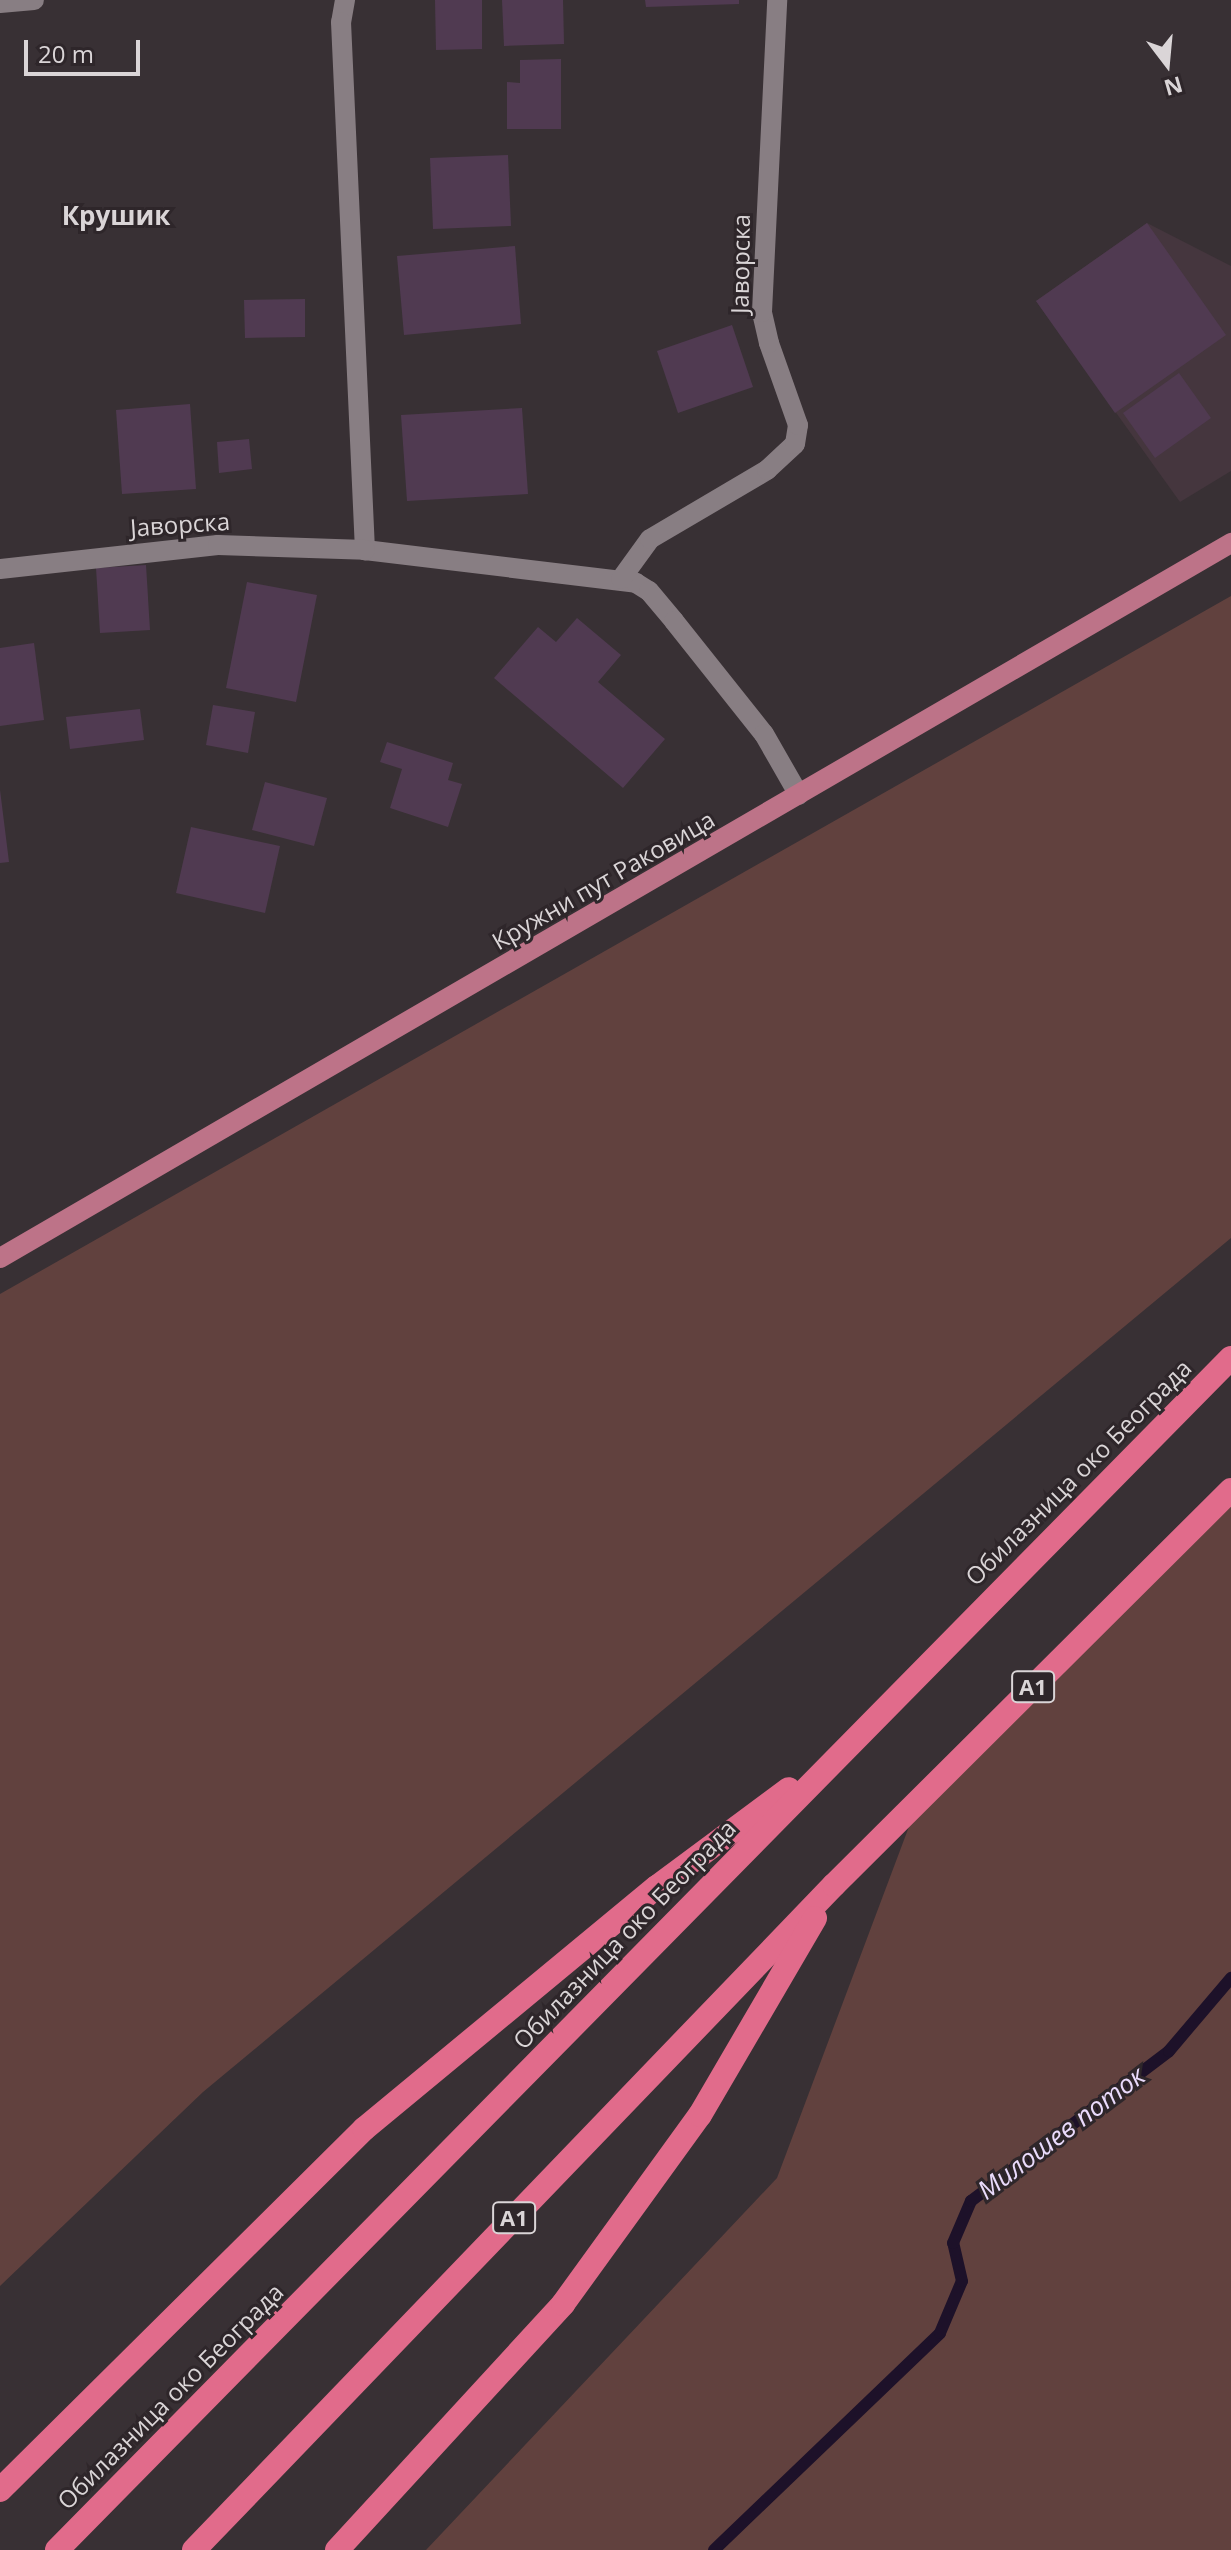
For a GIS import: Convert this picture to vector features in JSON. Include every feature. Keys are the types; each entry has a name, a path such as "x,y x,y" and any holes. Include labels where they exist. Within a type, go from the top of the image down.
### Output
{"highway":[{"name":"Обилазница око Београда","path":"57,2550 850,1744 1227,1371"},
{"name":"A1","path":"194,2550 834,1885 1231,1490"},
{"path":"0,2490 364,2129 657,1887 850,1744"},
{"path":"337,2550 563,2304 700,2115 834,1885"}],"main road":[{"name":"Кружни пут Раковица","path":"0,1258 1231,543"}],"street":[{"path":"0,3 34,0"},
{"path":"345,0 341,22 365,550"},
{"name":"Јаворска","path":"621,579 650,539 767,470 795,444 798,425 769,343 762,312 777,0"},
{"name":"Јаворска","path":"0,569 218,545 365,550 567,577 621,579 649,591 674,621 764,734 799,795"}],"shaded area":[{"path":"1147,223 1231,266 1231,471 1180,502 1036,301"},
{"path":"1231,596 1231,1238 203,2092 0,2286 0,1294"},
{"path":"1231,1495 1231,2550 426,2550 777,2178 928,1776"}],"building":[{"path":"435,0 482,0 482,49 436,50"},
{"path":"502,0 563,0 564,44 504,46"},
{"path":"645,0 739,0 739,4 646,7"},
{"path":"561,59 561,129 507,129 507,82 520,83 520,60"},
{"path":"508,155 511,226 433,229 430,158"},
{"path":"1147,223 1226,335 1115,413 1036,301"},
{"path":"515,246 521,324 404,335 397,256"},
{"path":"305,299 305,337 245,338 244,300"},
{"path":"732,325 753,387 678,413 657,351"},
{"path":"1179,373 1211,418 1155,458 1123,413"},
{"path":"190,404 196,489 122,494 116,410"},
{"path":"522,408 528,494 407,501 401,415"},
{"path":"249,439 252,469 219,473 217,442"},
{"path":"146,565 150,630 100,633 96,568"},
{"path":"247,582 317,595 296,702 226,688"},
{"path":"577,618 621,655 598,682 665,739 623,788 494,678 538,627 556,642"},
{"path":"34,643 44,720 0,726 0,648"},
{"path":"213,705 255,712 248,753 206,745"},
{"path":"140,709 144,740 70,749 66,717"},
{"path":"387,742 453,763 448,780 462,784 448,827 390,808 402,769 380,762"},
{"path":"265,782 327,798 314,846 252,830"},
{"path":"0,790 9,862 0,863"},
{"path":"191,827 280,846 265,913 176,893"}],"waterway":[{"name":"Милошев поток","path":"714,2550 940,2333 962,2281 953,2243 971,2201 1169,2051 1231,1978"}],"district":[{"name":"Крушик","path":"116,216"}]}
